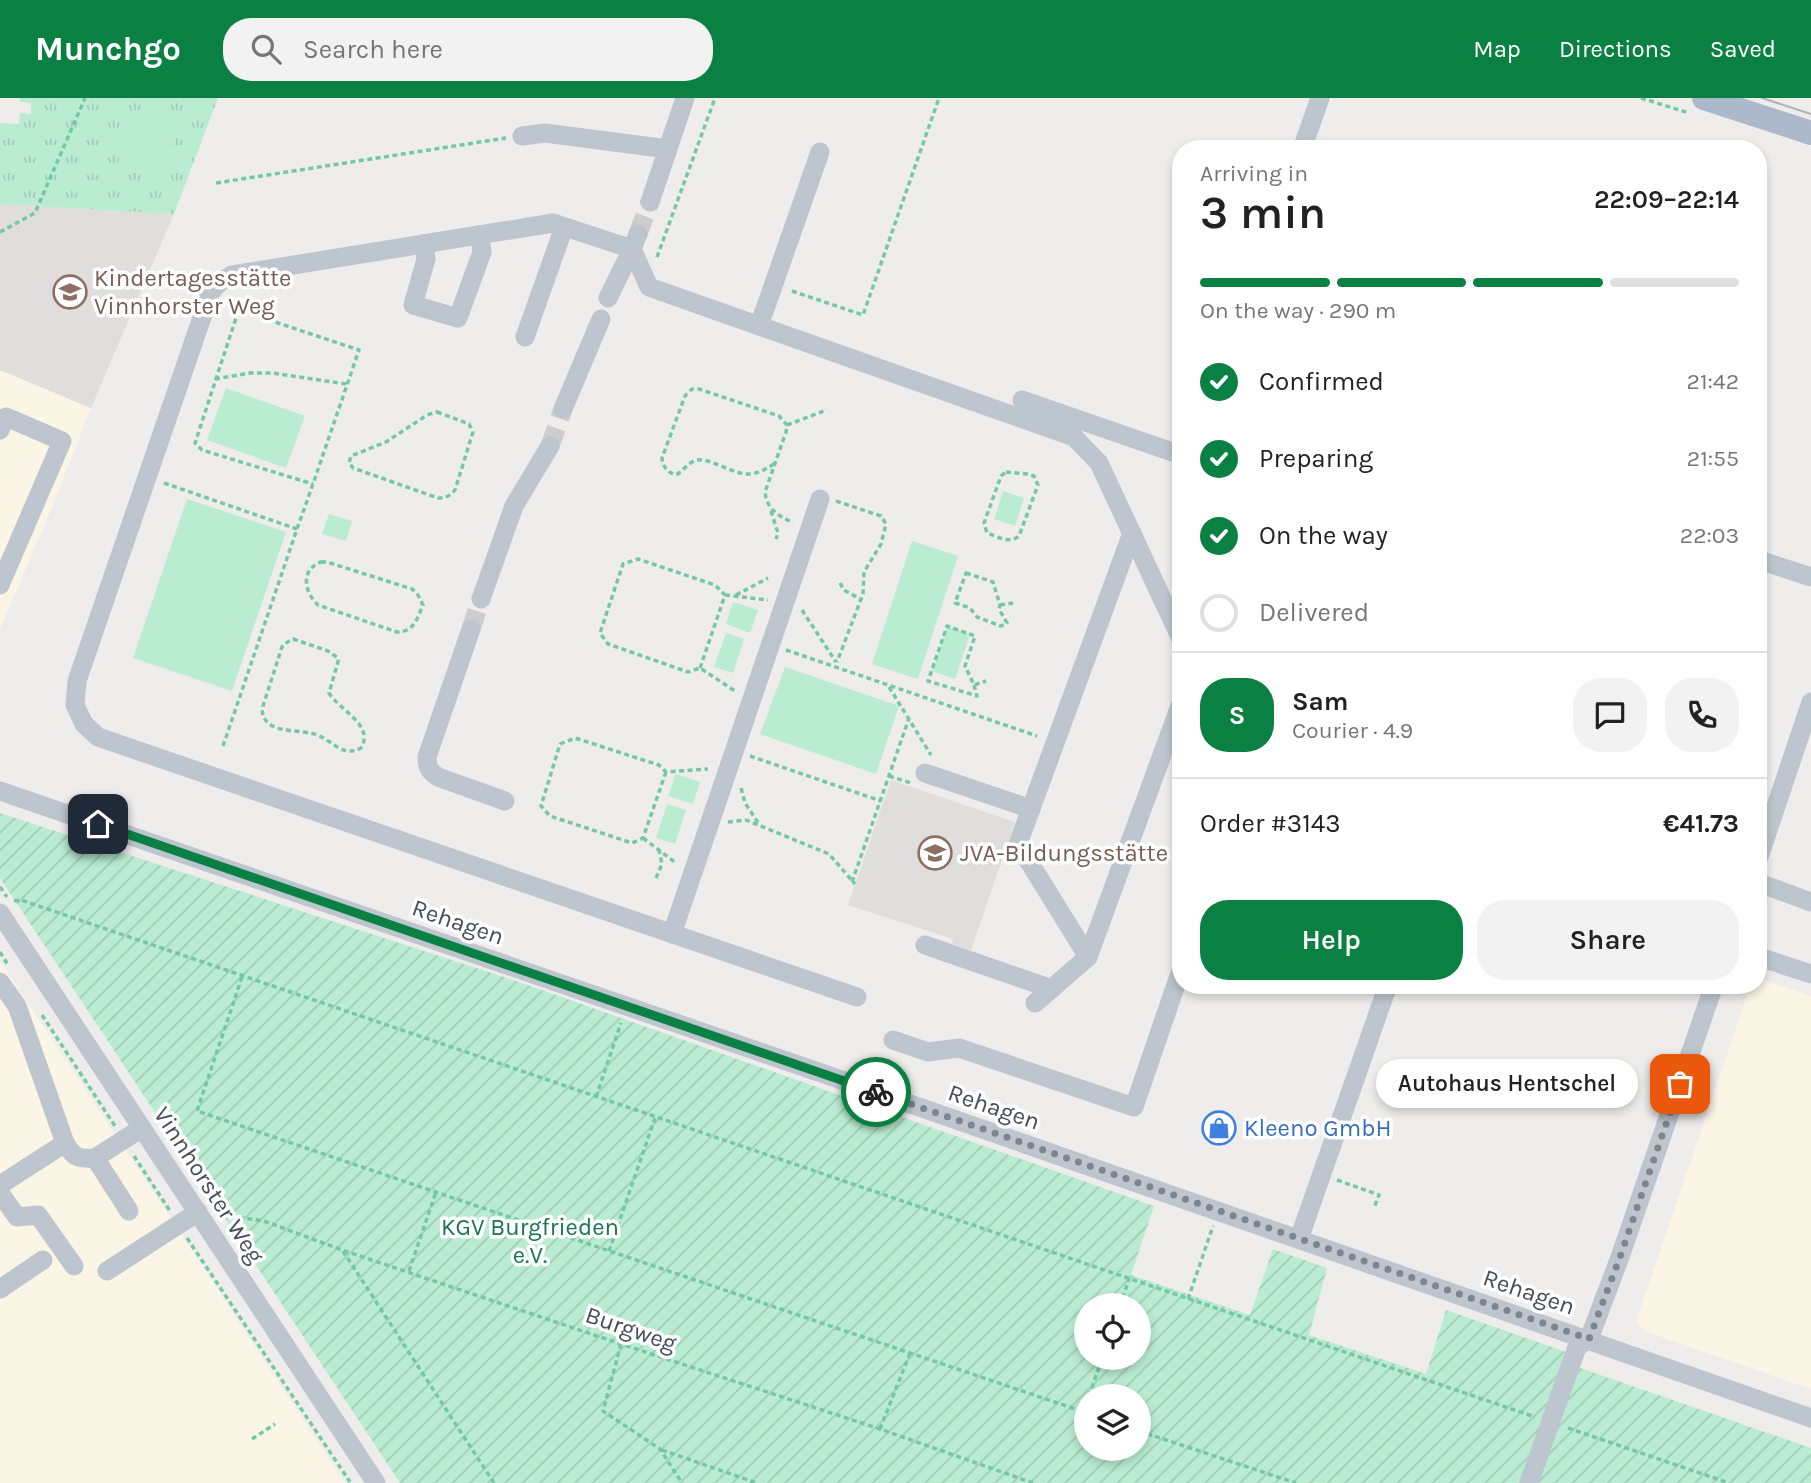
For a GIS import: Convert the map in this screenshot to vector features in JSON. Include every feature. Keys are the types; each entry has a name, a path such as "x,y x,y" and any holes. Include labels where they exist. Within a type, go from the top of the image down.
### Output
{"main road":[{"path":"1704,98 1811,133"}],"street":[{"path":"650,202 685,98"},
{"path":"1305,140 1320,98"},
{"path":"522,136 545,133 668,149"},
{"path":"759,326 820,152"},
{"path":"635,242 553,223 232,275 222,280 210,294 77,681 75,705 84,724 98,737 857,997"},
{"path":"525,337 564,227"},
{"path":"424,244 426,259 413,304 458,318 482,252 480,235"},
{"path":"608,298 635,242"},
{"path":"635,242 649,287 1074,437 1099,463 1172,620"},
{"path":"563,409 601,320"},
{"path":"1022,400 1172,452"},
{"path":"0,585 62,441 2,421"},
{"path":"481,599 514,506 550,446"},
{"path":"672,934 820,499"},
{"path":"1088,957 1018,844 1132,533"},
{"path":"1767,563 1811,577"},
{"path":"471,629 427,757 427,766 430,772 438,777 505,801"},
{"path":"1767,833 1811,702"},
{"path":"1035,1003 1088,957 1172,728"},
{"path":"925,773 1031,809"},
{"name":"Rehagen","path":"0,791 628,1006 1811,1418"},
{"path":"1767,886 1811,902"},
{"name":"Vinnhorster Weg","path":"5,907 142,1128 207,1214 376,1483"},
{"path":"925,945 1052,989"},
{"path":"1767,960 1811,974"},
{"path":"0,982 17,1006 70,1151 80,1159 95,1158 142,1128"},
{"path":"892,1040 928,1052 959,1048 1134,1107 1173,994"},
{"path":"1300,1239 1385,994"},
{"path":"1529,1483 1577,1347 1589,1339 1620,1257 1711,994"},
{"path":"0,1185 65,1143"},
{"path":"95,1158 129,1211"},
{"path":"0,1194 17,1217 38,1215 74,1266"},
{"path":"107,1271 207,1214"},
{"path":"0,1289 43,1260"}],"path":[{"path":"0,232 35,213 85,98"},
{"path":"635,242 657,258 715,98"},
{"path":"773,284 863,315 939,98"},
{"path":"216,183 522,136"},
{"path":"223,746 297,529 313,484 359,350 242,312 237,315 195,443 202,450 313,484"},
{"path":"215,379 250,373 272,373 347,384"},
{"path":"774,464 764,471 746,474 723,468 706,459 694,461 676,475 670,474 664,468 662,458 681,402 692,389 779,416 787,425 786,432 765,492 778,533 776,539"},
{"path":"787,425 824,411 825,408"},
{"path":"437,412 472,428 455,490 444,498 353,468 349,463 351,456 386,442 432,413 437,412"},
{"path":"1006,472 1027,474 1034,476 1038,485 1019,536 1009,541 987,533 984,523 1001,477 1006,472"},
{"path":"147,478 297,529"},
{"path":"820,499 832,499 881,516 886,524 880,544 864,572 861,599 837,662"},
{"path":"771,510 794,524"},
{"path":"700,668 688,672 608,644 600,633 623,564 638,559 715,584 725,595 768,600"},
{"path":"327,562 412,589 423,605 410,630 397,632 318,605 310,594 306,581 308,571 313,565 327,562"},
{"path":"966,572 993,582 1000,605 999,609 1007,623 1001,626 977,617 970,608 955,603 966,572"},
{"path":"734,596 768,578"},
{"path":"840,583 844,590 861,599"},
{"path":"789,591 841,669"},
{"path":"700,668 725,595"},
{"path":"1000,605 1013,603"},
{"path":"947,626 975,636 965,666 974,685 976,696 928,681 947,626"},
{"path":"293,639 328,651 338,658 329,693 361,729 364,738 361,748 349,752 342,750 315,734 278,728 264,718 262,709 282,647 293,639"},
{"path":"770,645 1056,742"},
{"path":"700,668 751,702"},
{"path":"974,685 986,681"},
{"path":"887,685 946,780"},
{"path":"709,825 746,820 829,854 853,883 909,719"},
{"path":"575,738 659,765 666,772 643,838 632,843 550,816 541,806 560,744 575,738"},
{"path":"734,753 881,801"},
{"path":"734,753 745,803 760,826"},
{"path":"666,772 710,768"},
{"path":"643,838 677,864"},
{"path":"656,878 662,864 659,850"},
{"path":"5,907 21,900 1729,1483"},
{"path":"242,977 197,1111 1074,1409"},
{"path":"596,1097 628,1006"},
{"path":"610,1251 654,1118"},
{"path":"1322,1175 1379,1195 1374,1208"},
{"path":"409,1271 436,1192"},
{"path":"1188,1299 1218,1211"},
{"name":"Burgweg","path":"207,1214 264,1221 342,1250 880,1429 1033,1483"},
{"path":"342,1250 494,1483"},
{"path":"1124,1293 1129,1279"},
{"path":"621,1344 603,1411 660,1449 757,1483"},
{"path":"880,1429 910,1353"},
{"path":"252,1439 275,1424"},
{"path":"1151,1435 1296,1483"},
{"path":"660,1449 682,1483"}],"shaded area":[{"name":"Kindertagesstätte Vinnhorster Weg","path":"0,204 174,214 91,408 0,370"},
{"path":"0,370 91,408 0,629"},
{"name":"JVA-Bildungsstätte","path":"891,780 1015,822 971,950 952,944 953,939 848,905"},
{"path":"0,961 168,1214 345,1483 0,1483"},
{"path":"1767,981 1811,996 1811,1389 1647,1332 1640,1327 1637,1319 1748,994 1767,994"}],"green space":[{"path":"20,98 218,98 174,214 0,204 0,123 19,124 20,113 31,114 31,103 20,102"},
{"path":"145,98 186,116 157,180 117,163"},
{"path":"226,388 305,416 286,468 207,440"},
{"path":"1003,491 1024,498 1015,526 994,519"},
{"path":"187,499 286,532 232,691 133,658"},
{"path":"329,514 352,521 346,541 322,534"},
{"path":"912,541 958,556 918,679 872,664"},
{"path":"733,602 758,610 750,633 726,624"},
{"path":"947,626 970,634 955,679 932,671"},
{"path":"726,633 744,639 733,673 714,667"},
{"path":"785,667 899,706 876,774 760,734"},
{"path":"676,774 700,782 693,804 668,796"},
{"path":"667,804 686,810 675,844 656,838"},
{"name":"KGV Burgfrieden e.V.","path":"0,813 522,983 1154,1206 1131,1275 1250,1315 1273,1249 1327,1268 1309,1335 1426,1374 1446,1310 1566,1352 1563,1362 1811,1448 1811,1483 400,1483 0,878"}],"tunnel":[{"path":"638,234 650,202"},
{"path":"550,446 563,409"},
{"path":"471,629 481,599"}],"tram line":[{"path":"1762,98 1811,114"}],"way so far":[{"path":"876,1092 1589,1339 1680,1084"}],"place":[{"name":"Kindertagesstätte Vinnhorster Weg","path":"70,292"},
{"name":"JVA-Bildungsstätte","path":"935,853"},
{"name":"Autohaus Hentschel","path":"1680,1084"},
{"name":"Kleeno GmbH","path":"1219,1128"}],"route":[{"path":"98,824 876,1092"}]}
